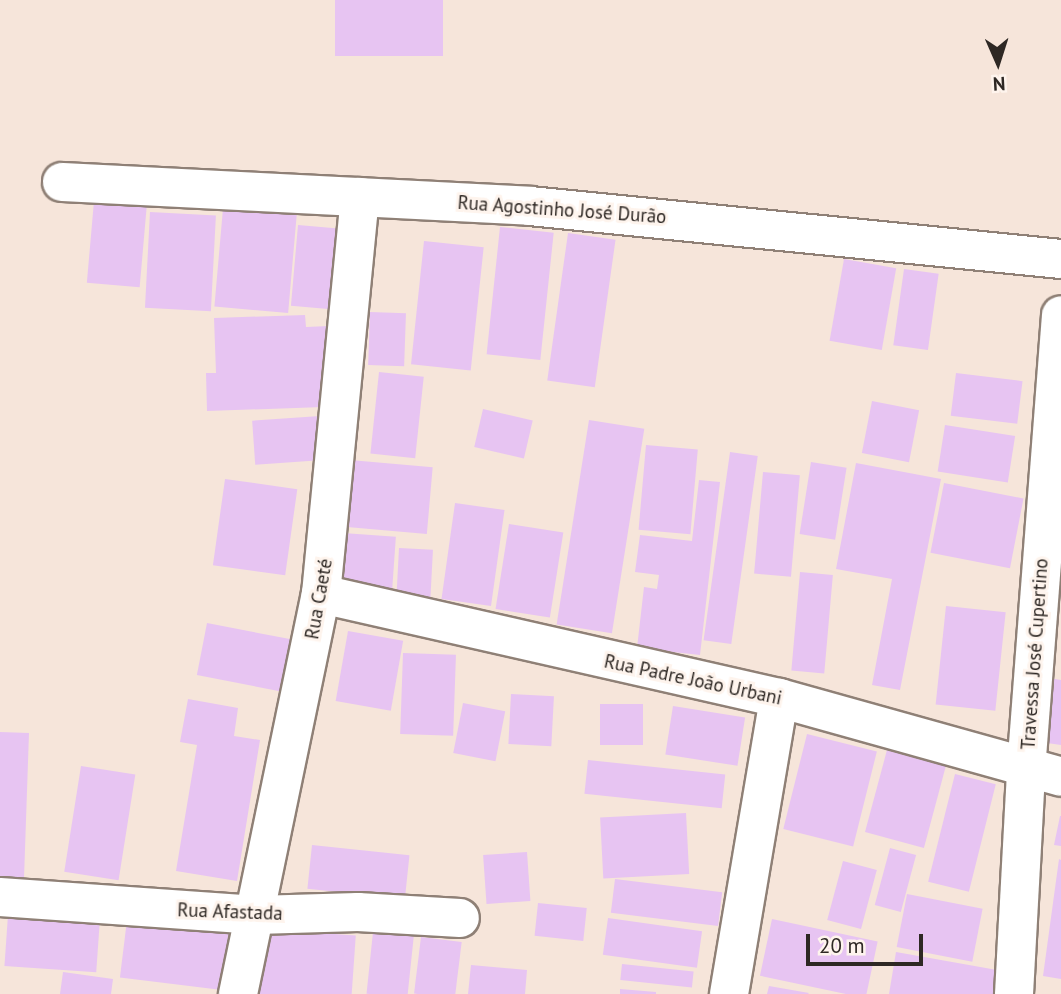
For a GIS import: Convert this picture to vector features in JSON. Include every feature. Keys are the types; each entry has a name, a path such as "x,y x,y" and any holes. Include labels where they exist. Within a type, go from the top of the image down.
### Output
{"street":[{"name":"Rua Agostinho José Durão","path":"62,182 360,197 682,219 1061,259"},
{"name":"Rua Caeté","path":"238,994 321,594 360,197"},
{"name":"Travessa José Cupertino","path":"1014,994 1044,773 1061,315"},
{"name":"Rua Padre João Urbani","path":"321,594 779,698 1044,773"},
{"path":"729,994 779,698"},
{"name":"Rua Afastada","path":"0,897 256,915 358,912 460,918"}],"building":[{"path":"335,0 443,0 443,56 335,56"},
{"path":"224,197 298,203 288,313 214,307"},
{"path":"94,201 147,206 140,287 87,283"},
{"path":"150,212 216,215 211,311 145,308"},
{"path":"298,225 344,229 337,310 291,306"},
{"path":"500,227 554,233 540,360 487,354"},
{"path":"568,233 616,240 595,387 547,381"},
{"path":"424,241 484,247 471,371 411,364"},
{"path":"844,259 896,268 882,350 830,341"},
{"path":"904,269 939,274 928,350 893,345"},
{"path":"370,312 406,313 404,366 368,365"},
{"path":"305,315 306,327 329,326 323,407 207,411 206,373 216,373 214,318"},
{"path":"379,372 424,377 415,458 370,454"},
{"path":"956,373 1023,381 1017,424 951,416"},
{"path":"872,401 919,410 909,462 862,453"},
{"path":"483,409 533,420 524,458 474,447"},
{"path":"320,416 323,460 255,465 252,421"},
{"path":"589,420 644,429 612,633 557,624"},
{"path":"945,425 1015,436 1008,483 938,471"},
{"path":"646,445 698,450 690,534 639,530"},
{"path":"730,452 758,456 731,644 704,640"},
{"path":"350,460 433,467 427,534 344,527"},
{"path":"811,462 847,468 835,540 800,534"},
{"path":"856,463 941,479 900,690 872,685 892,579 836,569"},
{"path":"763,472 800,475 791,577 754,574"},
{"path":"225,479 297,489 285,575 213,565"},
{"path":"699,480 720,482 700,655 637,648 644,587 657,589 659,575 635,572 640,535 692,541"},
{"path":"944,483 1024,498 1010,568 930,553"},
{"path":"455,503 505,510 491,606 442,599"},
{"path":"509,524 563,533 550,618 496,609"},
{"path":"343,533 396,537 392,589 339,585"},
{"path":"399,548 433,550 430,602 396,600"},
{"path":"800,572 833,575 824,673 791,671"},
{"path":"946,606 1006,612 995,711 936,704"},
{"path":"207,623 292,640 282,692 197,675"},
{"path":"348,631 403,641 391,711 336,701"},
{"path":"403,653 456,655 453,736 400,734"},
{"path":"1049,678 1061,680 1061,745 1040,742"},
{"path":"511,694 554,696 551,746 508,744"},
{"path":"188,699 238,708 234,736 260,740 237,881 176,871 197,745 180,742"},
{"path":"463,703 505,711 495,761 453,753"},
{"path":"600,704 643,704 643,745 600,745"},
{"path":"673,706 745,717 737,766 665,754"},
{"path":"0,732 29,733 24,878 0,877"},
{"path":"807,734 877,751 853,847 783,829"},
{"path":"887,750 946,766 924,848 865,832"},
{"path":"588,760 725,774 722,808 584,794"},
{"path":"81,766 135,775 119,880 64,872"},
{"path":"955,774 996,784 969,892 928,882"},
{"path":"686,813 689,874 603,878 600,818"},
{"path":"1061,816 1061,846 1054,845"},
{"path":"312,845 409,855 405,899 307,889"},
{"path":"890,848 916,855 901,912 875,905"},
{"path":"527,852 530,901 487,904 483,855"},
{"path":"1059,859 1061,860 1061,979 1043,976"},
{"path":"843,861 877,870 861,929 827,920"},
{"path":"615,879 722,892 718,926 611,913"},
{"path":"907,894 983,909 972,962 897,947"},
{"path":"538,903 587,908 583,941 535,936"},
{"path":"8,915 100,921 96,972 4,966"},
{"path":"608,918 702,931 697,968 603,955"},
{"path":"772,919 878,941 866,994 846,994 760,976"},
{"path":"127,920 239,934 232,991 120,978"},
{"path":"263,929 356,935 352,994 258,994"},
{"path":"373,932 414,936 408,994 367,994"},
{"path":"421,937 462,942 455,994 414,994"},
{"path":"896,952 997,970 993,994 889,994"},
{"path":"622,964 694,972 692,987 620,980"},
{"path":"471,965 527,970 525,994 468,994"},
{"path":"63,972 113,979 111,994 60,994"},
{"path":"769,986 809,993 767,994"},
{"path":"620,989 656,992 656,994 620,994"}]}
